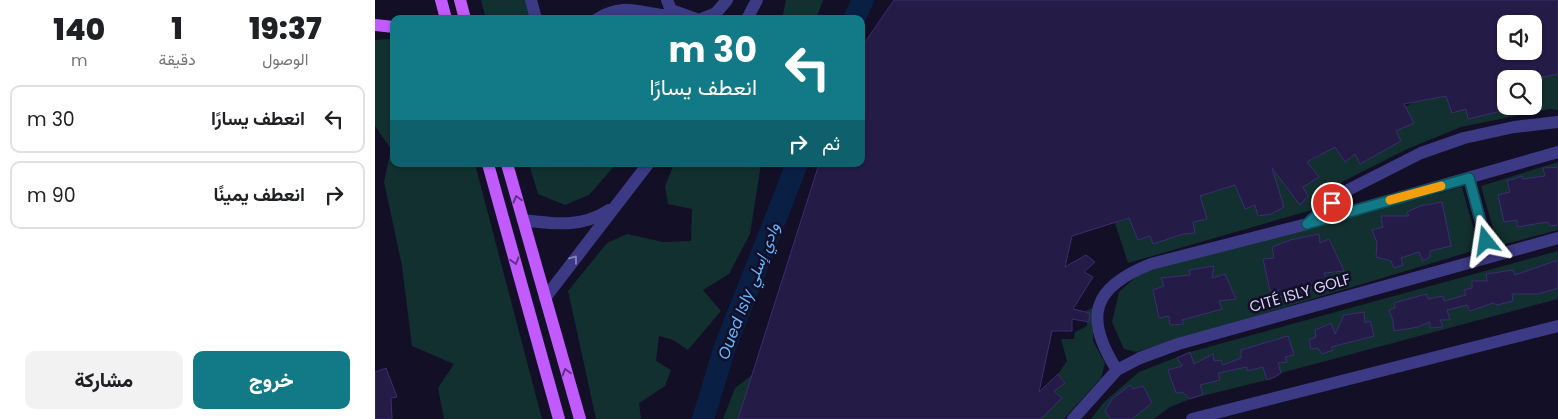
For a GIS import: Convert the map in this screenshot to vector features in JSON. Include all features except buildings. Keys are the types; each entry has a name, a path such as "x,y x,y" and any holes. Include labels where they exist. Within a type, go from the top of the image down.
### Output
{"main road":[{"path":"441,0 445,15"},
{"path":"460,0 464,15"},
{"path":"375,25 390,27"},
{"path":"489,167 559,419"},
{"path":"508,167 580,419"}],"street":[{"path":"531,0 535,15"},
{"path":"711,15 716,13 727,0"},
{"path":"749,15 757,0"},
{"path":"603,15 617,5 661,15 667,15 669,5 688,15"},
{"path":"1307,224 1344,192 1421,153 1464,138 1514,127 1558,122"},
{"path":"1117,370 1105,352 1096,326 1098,310 1103,297 1128,272 1151,264 1307,224 1558,152"},
{"path":"545,298 646,167"},
{"path":"1469,178 1490,257"},
{"path":"523,220 553,224 583,222 598,217 615,206"},
{"name":"CITÉ ISLY GOLF","path":"1073,419 1117,370 1140,358 1178,344 1558,238"},
{"path":"1193,419 1558,326"}],"green space":[{"path":"481,0 533,0 536,15 485,15"},
{"path":"786,0 823,0 817,15 783,15"},
{"path":"390,39 390,148 375,126 375,40"},
{"path":"1558,74 1558,110 1542,111 1542,77"},
{"path":"1497,86 1497,115 1520,115 1461,127 1407,149 1340,183 1312,210 1128,263 1115,223 1307,162 1414,102"},
{"path":"390,154 390,167 476,167 542,419 444,419 438,388 454,364 412,346 402,266 384,182"},
{"path":"1558,162 1558,230 1498,246 1481,186"},
{"path":"530,167 613,167 589,195 565,205 538,194"},
{"path":"673,167 761,167 750,234 729,274 703,290 721,311 688,350 673,340 659,336 656,361 671,370 665,386 639,403 641,419 596,419 568,291 607,243 627,234 663,242 691,241 692,209 668,204 665,186"},
{"path":"1462,187 1479,249 1136,352 1124,349 1112,322 1119,292 1140,273"},
{"path":"1558,251 1558,299 1281,373 1267,380 1190,399 1170,407 1154,419 1091,419 1104,402 1139,372 1190,352"},
{"path":"1094,307 1093,341 1105,363 1101,378 1064,419 1041,419 1054,391 1065,383 1058,374 1067,361 1061,339 1074,339 1075,332 1087,326 1086,311"},
{"path":"752,375 738,419 723,419 735,388"}],"waterway":[{"name":"Oued Isly وادي إسلي","path":"856,15 863,0"},
{"name":"Oued Isly وادي إسلي","path":"703,419 725,347 796,167"}],"slow traffic":[{"path":"1390,200 1441,186"}],"route":[{"path":"1332,203 1307,224 1469,178 1486,241"}]}
